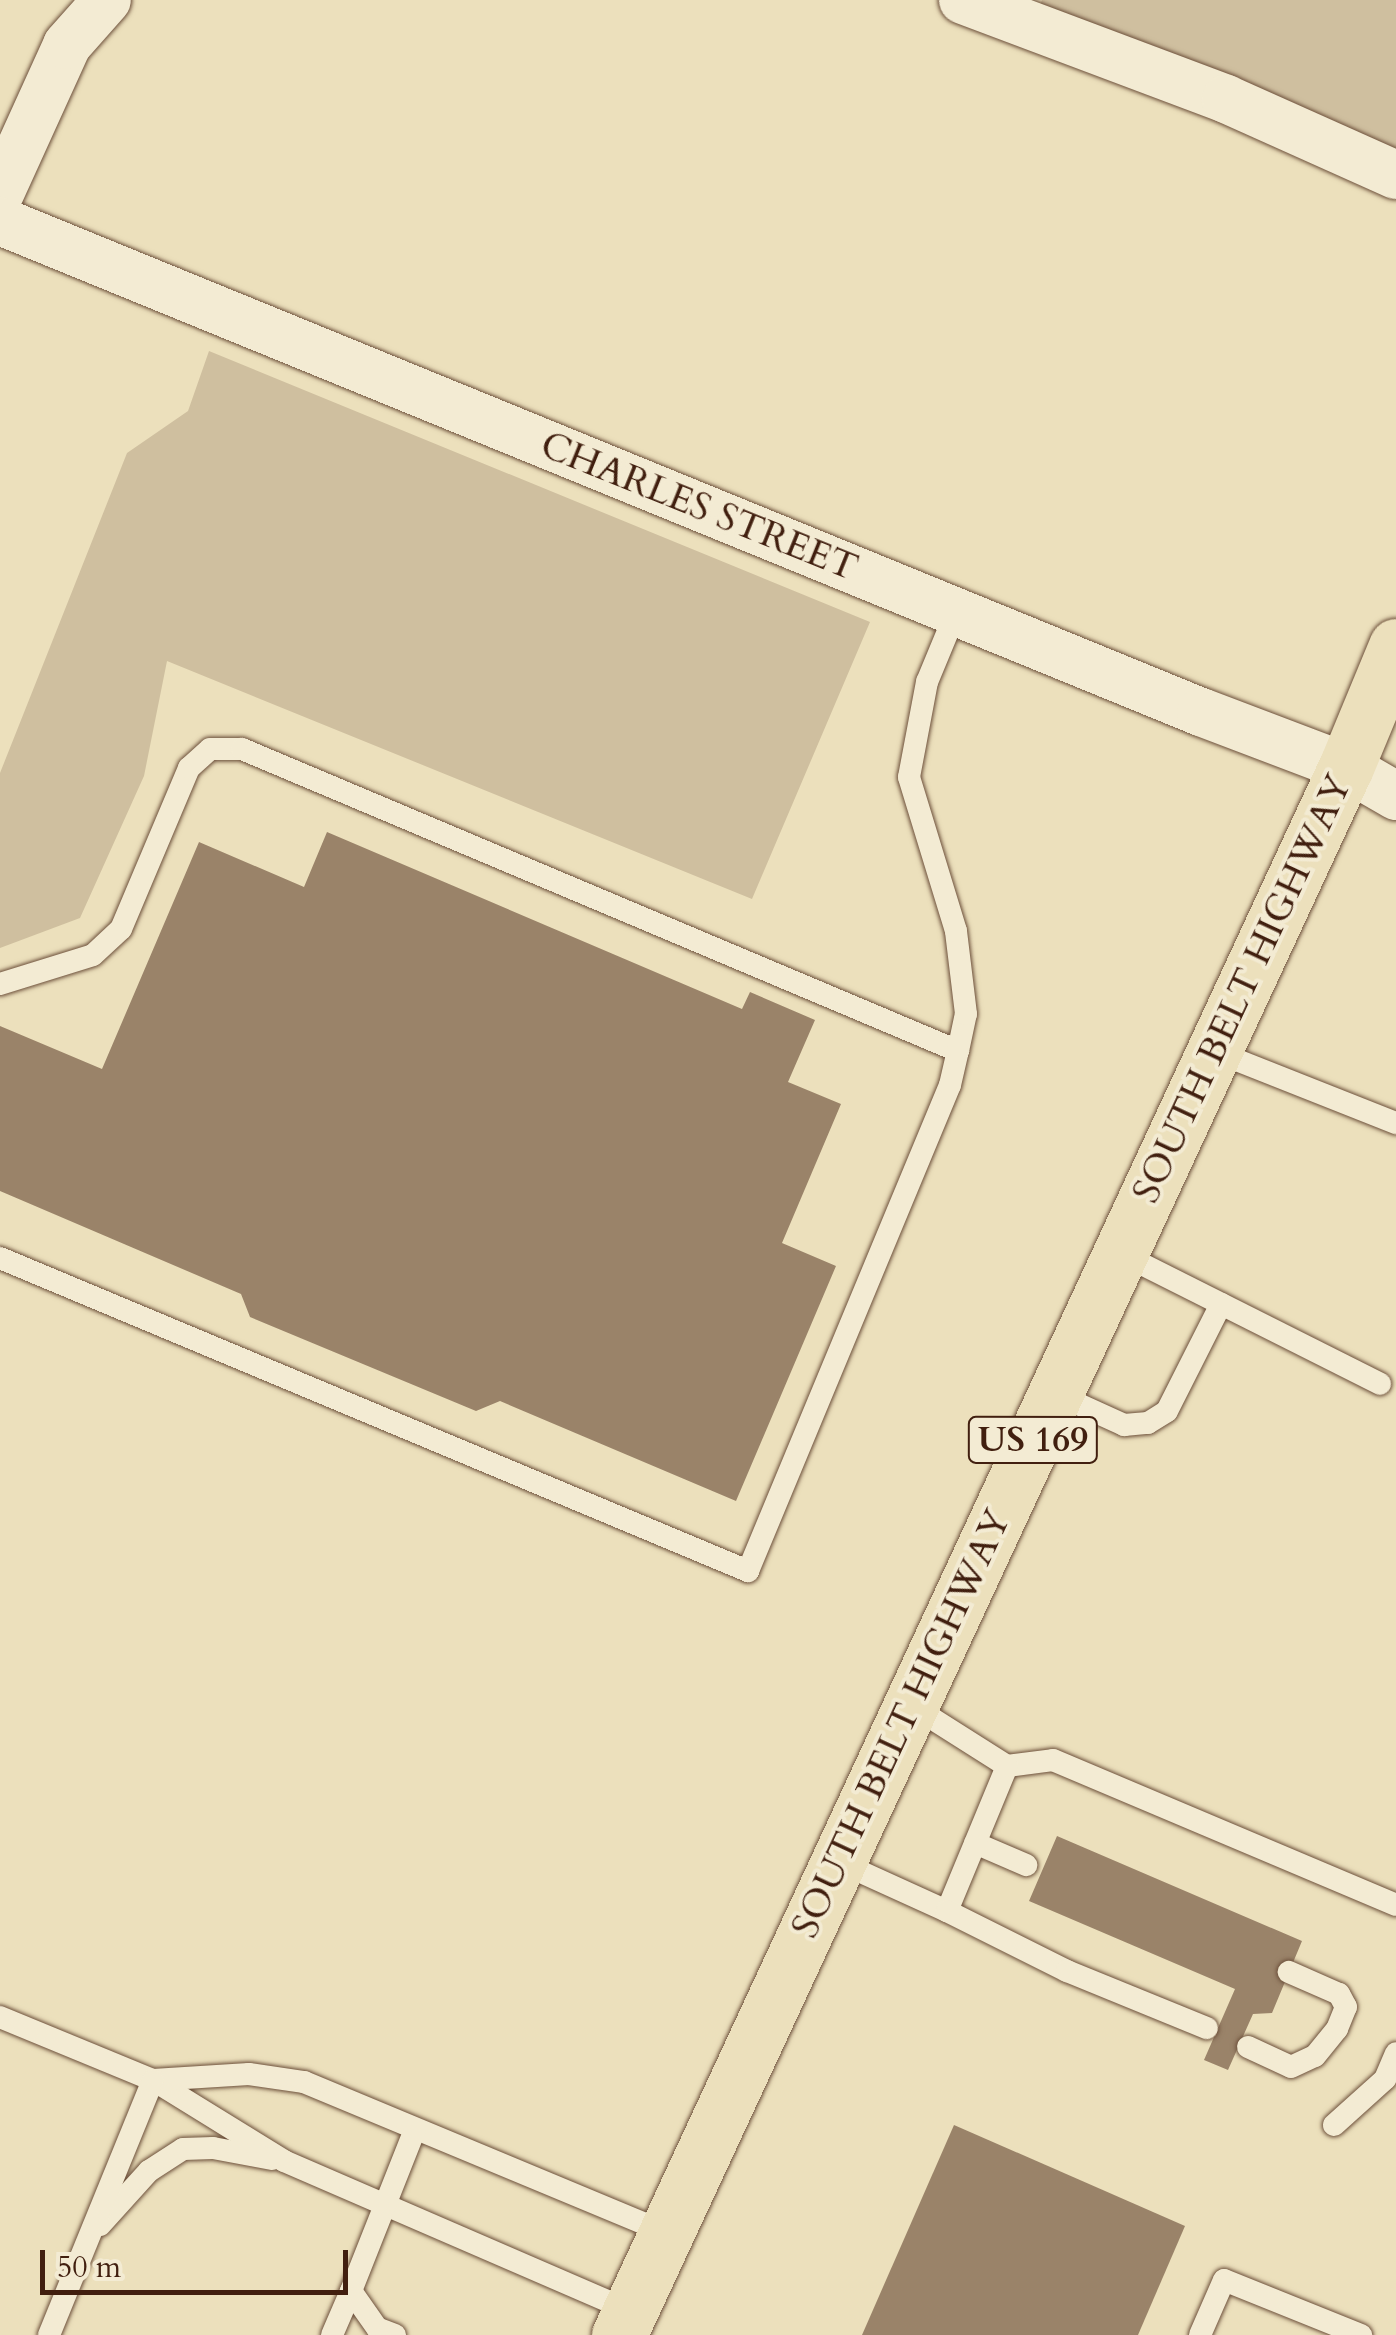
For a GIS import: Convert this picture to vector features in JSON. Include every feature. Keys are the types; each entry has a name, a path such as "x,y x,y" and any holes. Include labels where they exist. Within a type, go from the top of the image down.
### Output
{"main road":[{"name":"SOUTH BELT HIGHWAY","path":"661,2244 1346,767 1396,646"},
{"name":"US 169","path":"624,2323 661,2244"}],"street":[{"path":"0,193 67,45 107,0"},
{"path":"963,0 1226,99 1396,175"},
{"name":"CHARLES STREET","path":"0,221 1346,767 1396,796"}],"lane":[{"path":"0,1258 748,1570 950,1085 958,1051 966,1014 956,931 908,777 927,682 956,612"},
{"path":"0,984 93,954 122,928 190,768 210,750 242,749 958,1051"},
{"path":"1214,1051 1396,1123"},
{"path":"1120,1253 1380,1384"},
{"path":"1055,1394 1124,1425 1148,1422 1167,1410 1221,1304"},
{"path":"911,1705 1007,1766 1053,1760 1396,1906"},
{"path":"947,1911 1007,1766"},
{"path":"975,1843 1026,1865"},
{"path":"838,1862 1067,1971 1207,2028"},
{"path":"1248,2047 1291,2067 1315,2056 1337,2029 1346,2007 1339,1994 1290,1972"},
{"path":"0,2017 153,2080 284,2161 384,2205 624,2323"},
{"path":"1334,2124 1385,2079 1396,2053"},
{"path":"153,2080 249,2074 304,2082 416,2129 661,2244"},
{"path":"49,2335 153,2080"},
{"path":"332,2335 416,2129"},
{"path":"88,2239 149,2171 182,2149 213,2148 284,2161"},
{"path":"1200,2335 1224,2280 1323,2328 1360,2335"},
{"path":"351,2291 377,2328 395,2335"}],"shaded area":[{"path":"1042,0 1396,0 1396,149 1323,116 1039,8"},
{"path":"209,351 870,622 752,899 167,661 144,776 80,918 0,948 0,773 127,453 188,411"}],"building":[{"path":"327,832 742,1009 750,992 815,1020 788,1082 841,1104 782,1243 836,1266 736,1501 500,1401 476,1411 250,1317 241,1294 0,1191 0,1026 102,1069 199,842 304,887"},
{"path":"1057,1836 1302,1941 1272,2013 1253,2014 1228,2070 1204,2060 1235,1989 1029,1901"},
{"path":"954,2125 1185,2226 1138,2335 862,2335"}]}
